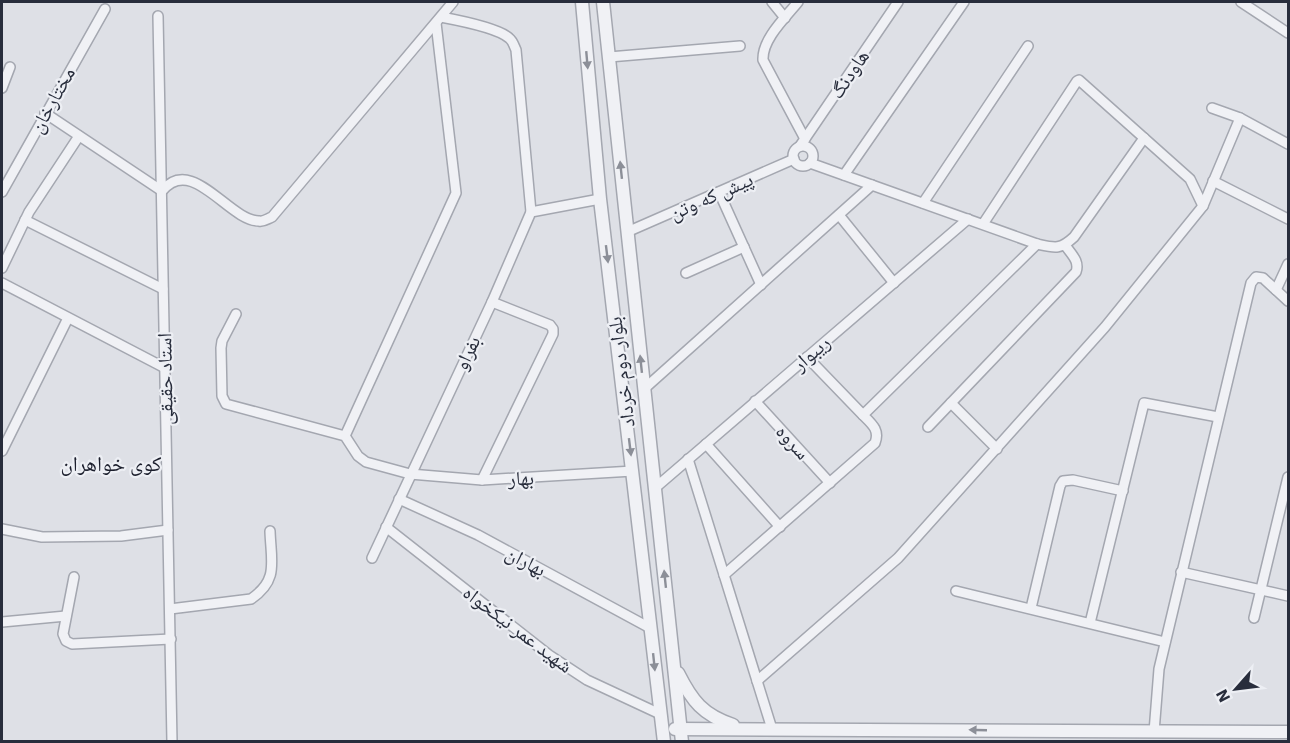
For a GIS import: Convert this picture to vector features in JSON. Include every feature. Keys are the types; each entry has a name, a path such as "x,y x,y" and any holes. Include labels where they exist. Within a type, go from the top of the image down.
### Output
{"street":[{"path":"45,114 162,191 168,183 187,180 204,188 256,222 265,221 272,217 453,2"},
{"name":"بلوار دوم خرداد","path":"582,2 600,199 663,735"},
{"name":"بلوار دوم خرداد","path":"603,2 681,735"},
{"path":"772,2 785,18"},
{"path":"798,2 765,48 763,60 803,143 813,153 810,163"},
{"name":"هاودنگ","path":"803,143 898,2"},
{"path":"843,175 964,2"},
{"path":"1241,2 1288,33"},
{"name":"مختارخان","path":"2,192 105,9"},
{"name":"استاد حقیقی","path":"158,16 173,740"},
{"path":"439,20 468,22 502,33 509,37 516,50 531,212 600,199"},
{"path":"236,314 222,341 221,348 222,396 226,404 345,436 456,193 439,20"},
{"path":"609,57 740,46"},
{"path":"923,203 1028,46"},
{"path":"2,88 10,67"},
{"path":"983,225 1077,81 1082,82 1190,179 1203,206"},
{"path":"1212,108 1240,118 1288,144"},
{"path":"757,681 898,558 1105,327 1203,206 1240,118"},
{"path":"2,268 25,220 79,136"},
{"path":"803,143 795,151 794,159 803,166 810,163 983,225 1051,247 1061,247 1074,237 1144,138"},
{"name":"پیش که وتن","path":"627,232 794,159"},
{"path":"1214,181 1288,219"},
{"path":"644,389 872,185"},
{"path":"719,192 761,285"},
{"name":"بفراو","path":"372,558 492,302 531,212"},
{"path":"839,215 894,283"},
{"name":"ریبوار","path":"655,488 968,219"},
{"path":"25,220 164,289"},
{"path":"863,415 1038,243"},
{"path":"928,427 1076,272 1077,261 1065,245"},
{"path":"686,273 744,247"},
{"path":"1276,290 1288,264"},
{"path":"1154,732 1159,669 1251,283 1256,278 1263,278 1288,301"},
{"path":"2,283 165,369"},
{"path":"482,480 553,334 550,325 492,302"},
{"path":"2,451 68,318"},
{"path":"724,575 875,443 878,436 877,430 807,357"},
{"name":"سروه","path":"756,401 830,483"},
{"path":"951,403 996,449"},
{"path":"1090,623 1144,404 1218,417"},
{"name":"بهار","path":"345,436 358,456 366,462 410,474 482,480 633,471"},
{"path":"706,444 780,526"},
{"path":"688,459 772,729"},
{"path":"1254,618 1288,477"},
{"path":"1031,608 1063,481 1073,480 1122,491"},
{"name":"بهاران","path":"399,499 478,535 650,628"},
{"name":"شهید عمر نیکخواه","path":"386,527 549,655 587,680 660,714"},
{"path":"2,529 42,537 121,536 168,530"},
{"path":"170,609 251,599 260,592 268,585 272,574 270,531"},
{"path":"1181,572 1261,588 1288,596"},
{"path":"74,577 63,634 66,641 72,644 171,639"},
{"path":"956,591 1165,642"},
{"path":"2,622 66,616"},
{"path":"674,664 686,688 712,718 742,729"},
{"path":"663,735 742,729 1288,732"}],"district":[{"name":"کوی خواهران","path":"111,464"}]}
